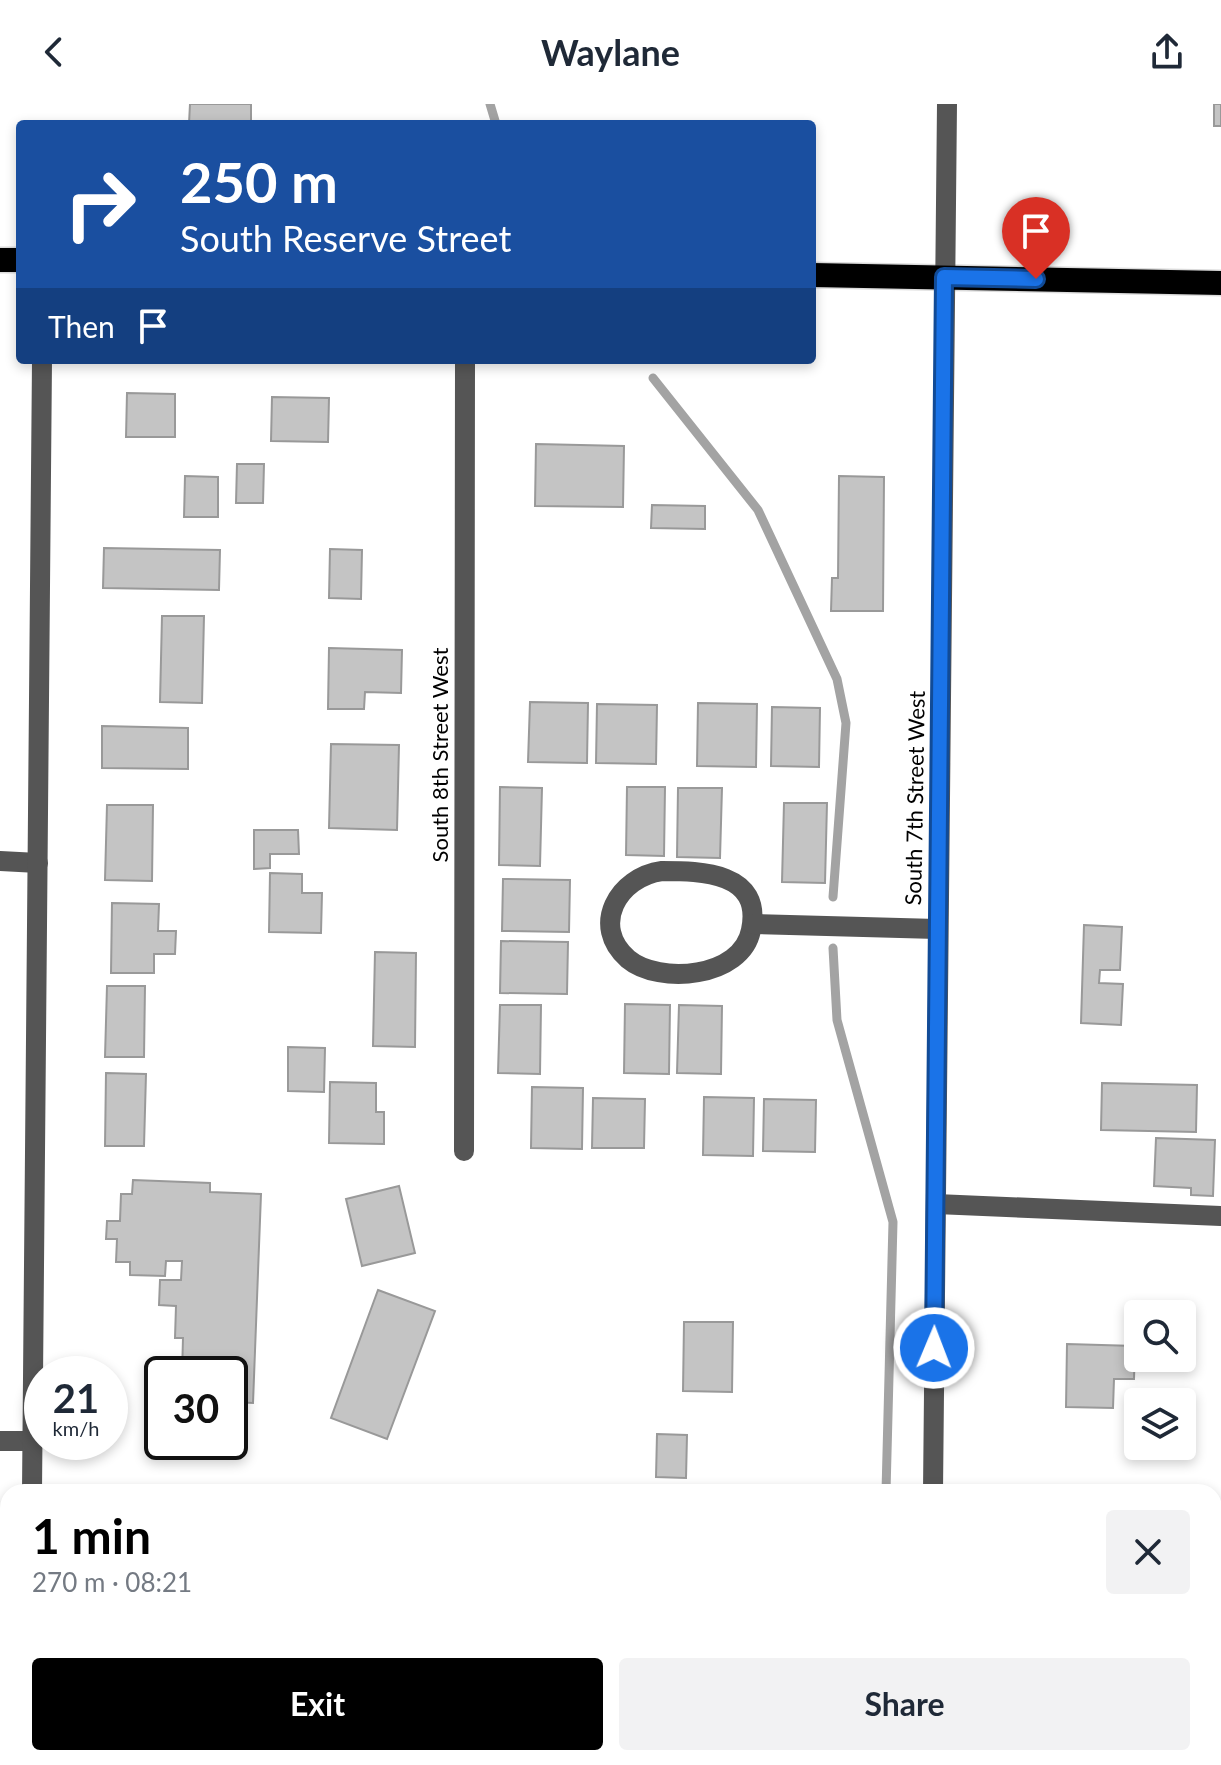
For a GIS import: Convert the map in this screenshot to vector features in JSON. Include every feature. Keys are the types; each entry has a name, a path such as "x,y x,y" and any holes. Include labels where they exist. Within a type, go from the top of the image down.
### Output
{"highway":[{"path":"816,275 1221,283"}],"street":[{"name":"South 7th Street West","path":"933,1484 947,104"},
{"path":"33,1356 42,364"},
{"name":"South 8th Street West","path":"464,1151 465,364"},
{"path":"0,861 38,863"},
{"path":"703,871 728,878 740,889 748,901 753,924 745,947 729,964 706,971 657,971 640,967 621,952 614,938 611,920 616,900 635,879 648,873 703,871"},
{"path":"753,924 937,929"},
{"path":"936,1204 1221,1216"},
{"path":"0,1441 24,1441"},
{"path":"32,1460 32,1484"}],"building":[{"path":"190,104 251,104 251,120 189,120"},
{"path":"1214,104 1221,104 1221,126 1214,126"},
{"path":"127,393 175,394 175,437 126,437"},
{"path":"272,397 329,398 328,442 271,441"},
{"path":"536,444 624,446 623,507 535,506"},
{"path":"237,464 264,464 263,503 236,503"},
{"path":"185,476 218,477 218,517 184,517"},
{"path":"839,476 884,477 883,611 831,611 832,578 838,578"},
{"path":"652,505 705,506 705,529 651,528"},
{"path":"104,548 220,550 219,590 103,588"},
{"path":"330,549 362,550 361,599 329,598"},
{"path":"162,616 204,616 202,703 160,702"},
{"path":"329,648 402,650 401,693 365,692 364,709 328,709"},
{"path":"530,702 588,703 587,763 528,762"},
{"path":"698,703 757,704 756,767 697,766"},
{"path":"597,704 657,705 656,764 596,763"},
{"path":"772,707 820,708 819,767 771,766"},
{"path":"102,726 188,728 188,769 102,768"},
{"path":"331,744 399,745 397,830 329,828"},
{"path":"500,787 542,788 540,866 499,865"},
{"path":"627,787 665,787 664,856 626,855"},
{"path":"678,788 722,788 720,858 677,857"},
{"path":"784,803 827,803 825,883 782,882"},
{"path":"107,805 153,805 152,881 105,880"},
{"path":"254,830 298,830 299,854 270,854 270,868 254,869"},
{"path":"270,873 302,874 302,893 322,893 321,933 269,932"},
{"path":"503,879 570,880 569,932 502,931"},
{"path":"112,903 159,904 158,931 176,931 175,954 154,954 154,973 111,973"},
{"path":"1084,925 1122,927 1120,970 1100,970 1099,983 1123,984 1121,1025 1081,1023"},
{"path":"501,941 568,942 567,994 500,993"},
{"path":"375,952 416,953 415,1047 373,1046"},
{"path":"107,986 145,986 144,1057 105,1057"},
{"path":"625,1004 670,1005 669,1074 624,1073"},
{"path":"500,1005 541,1005 540,1074 498,1073"},
{"path":"679,1005 722,1006 721,1074 677,1073"},
{"path":"288,1047 325,1048 324,1092 288,1091"},
{"path":"106,1073 146,1074 144,1146 105,1146"},
{"path":"330,1082 376,1083 376,1112 384,1112 384,1144 329,1143"},
{"path":"1102,1083 1197,1085 1196,1132 1101,1130"},
{"path":"532,1087 583,1088 582,1149 531,1148"},
{"path":"704,1097 754,1098 753,1156 703,1155"},
{"path":"593,1098 645,1099 644,1148 592,1148"},
{"path":"764,1099 816,1100 815,1152 763,1151"},
{"path":"1156,1138 1215,1140 1213,1196 1191,1195 1191,1188 1154,1186"},
{"path":"133,1180 210,1183 210,1192 261,1194 253,1403 248,1403 248,1356 182,1356 183,1338 175,1338 176,1306 159,1305 160,1280 181,1280 182,1261 166,1261 165,1276 130,1275 130,1262 116,1262 117,1239 106,1239 107,1221 120,1221 121,1194 132,1194"},
{"path":"399,1186 415,1253 362,1266 346,1199"},
{"path":"378,1290 435,1311 387,1439 331,1418"},
{"path":"684,1322 733,1322 732,1392 683,1391"},
{"path":"1067,1344 1124,1346 1124,1372 1134,1372 1134,1379 1114,1379 1113,1408 1066,1407"},
{"path":"657,1434 687,1435 686,1478 656,1477"}],"waterway":[{"path":"490,104 495,120"},
{"path":"653,378 758,510 837,679 846,723 833,897"},
{"path":"833,948 837,1020 893,1222 886,1484"}],"route":[{"path":"934,1348 944,277 1036,279"}]}
